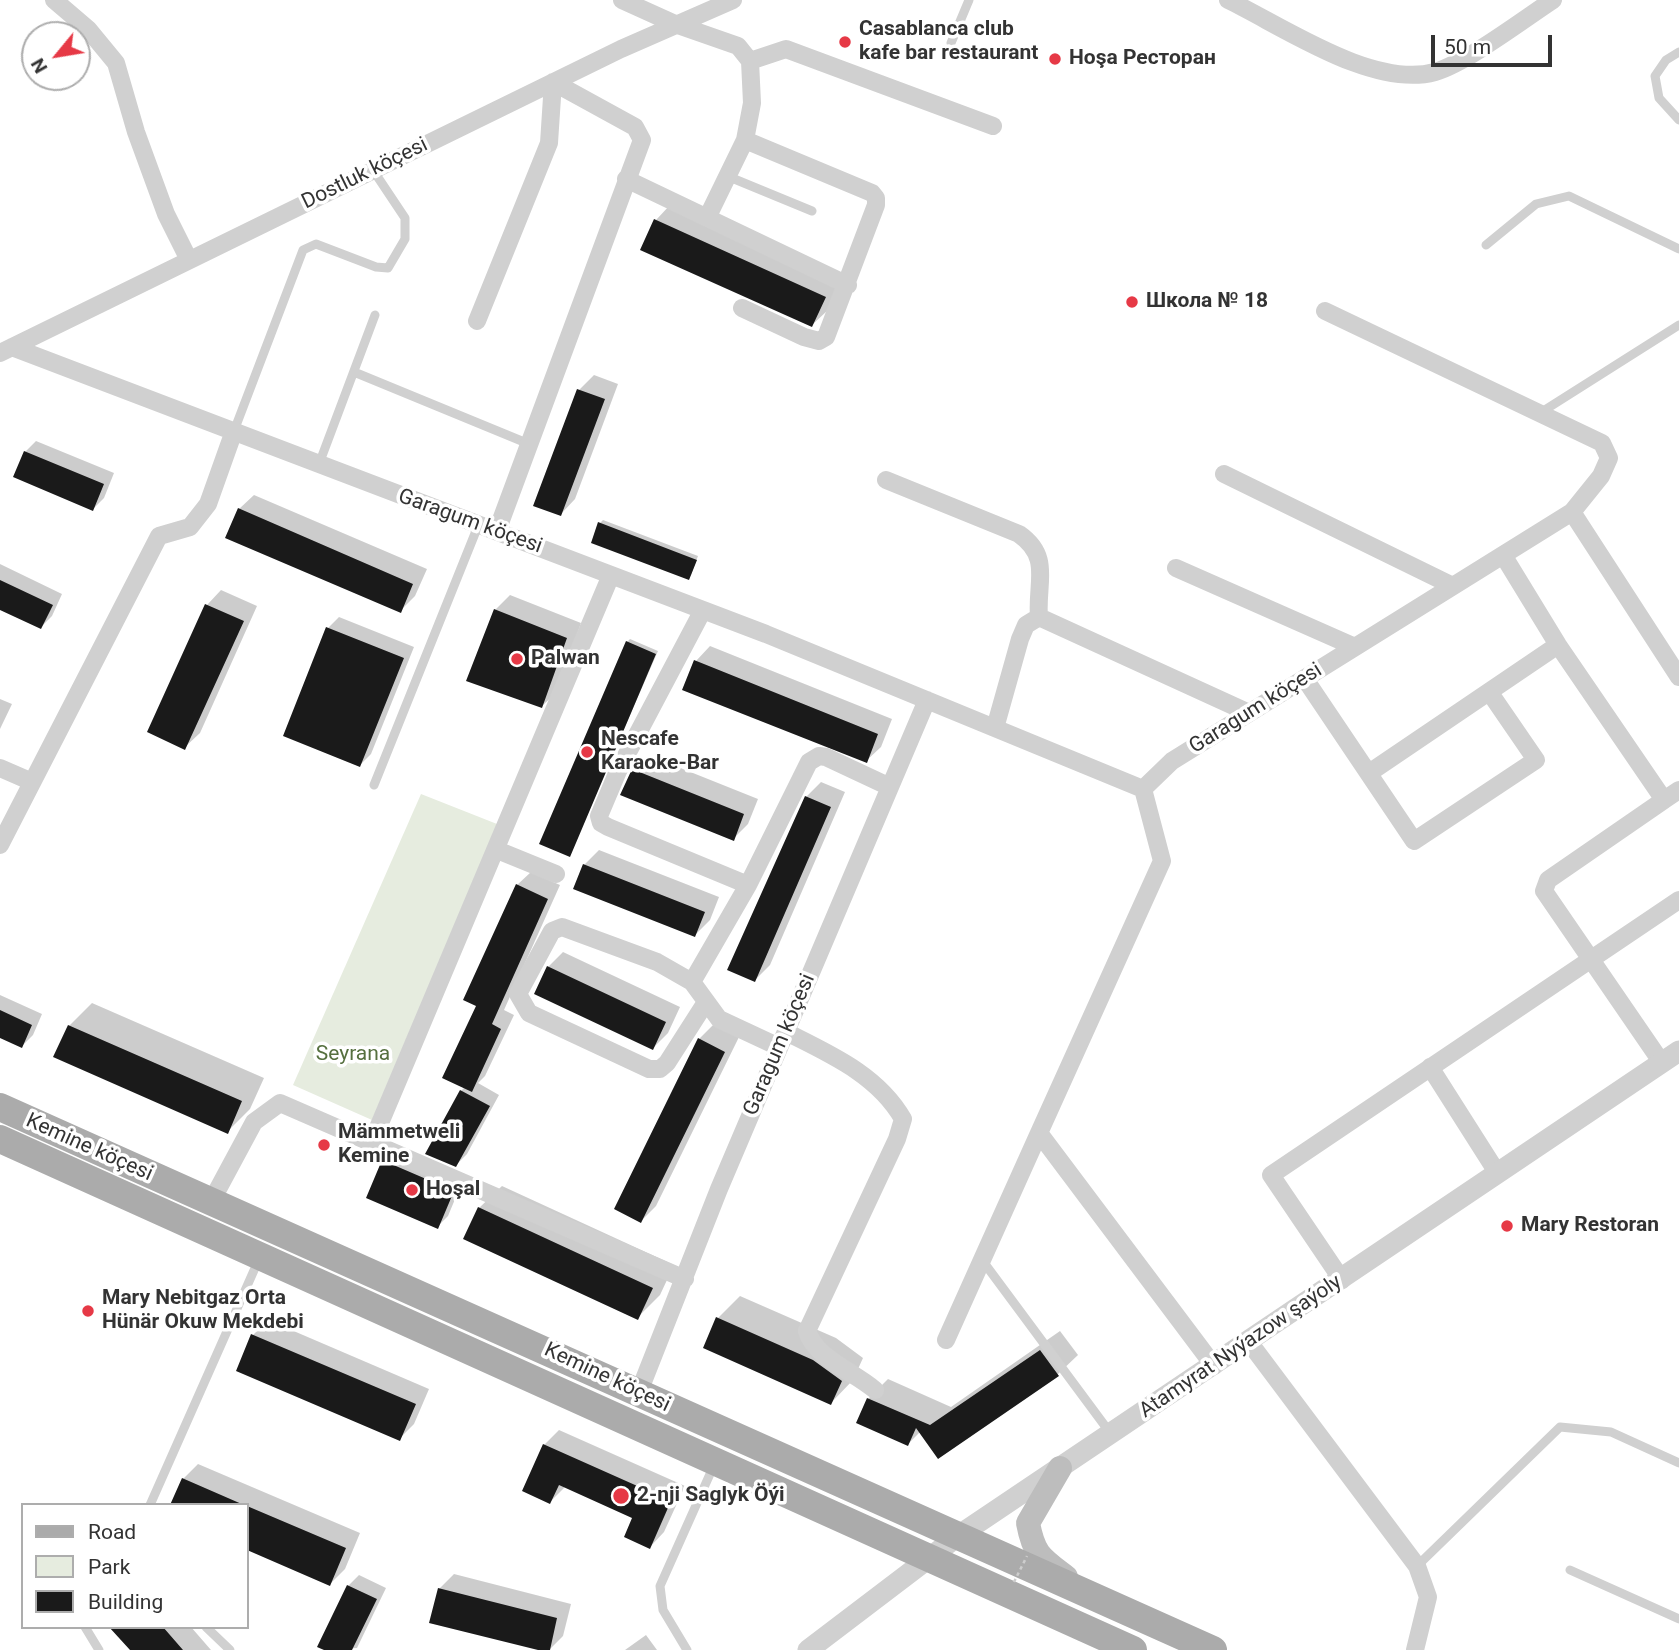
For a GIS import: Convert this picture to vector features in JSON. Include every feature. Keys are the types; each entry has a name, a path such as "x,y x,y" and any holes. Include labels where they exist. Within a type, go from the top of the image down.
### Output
{"main road":[{"name":"Kemine köçesi","path":"0,1107 1213,1650"},
{"name":"Kemine köçesi","path":"0,1139 715,1464 1133,1650"},
{"path":"260,1257 269,1227"},
{"path":"625,1423 639,1392"},
{"path":"1060,1468 1028,1523 1032,1547 1043,1561 1089,1595"}],"street":[{"path":"54,0 88,29 116,63 136,132 166,214 189,260"},
{"path":"622,0 675,24 738,46 750,61 752,103 745,140 708,216"},
{"name":"Dostluk köçesi","path":"6,350 553,82 675,24 733,0"},
{"path":"1232,1 1350,61 1381,73 1408,77 1437,72 1553,0"},
{"path":"750,61 786,48 993,126"},
{"path":"477,321 549,143 553,82 635,127 642,140 497,531"},
{"path":"742,308 804,337 819,341 826,337 871,223 876,198 872,193 745,140"},
{"path":"626,179 848,285"},
{"path":"1325,311 1540,413"},
{"name":"Garagum köçesi","path":"6,350 234,431 703,610 1143,789 1172,761 1572,512 1601,476 1609,458 1602,443 1540,413"},
{"path":"0,845 30,781 159,536 190,527 208,504 234,431"},
{"path":"1224,474 1453,586"},
{"path":"886,480 1019,534 1030,541 1041,560 1039,617"},
{"path":"1572,512 1679,677"},
{"path":"1503,555 1558,645 1671,795 1548,880 1544,891 1590,960 1670,1057"},
{"path":"1175,568 1355,647"},
{"path":"372,1142 611,575"},
{"path":"703,610 618,771 599,816 601,823 608,827 748,885"},
{"path":"1039,617 1249,713"},
{"path":"995,728 1020,639 1026,625 1039,617"},
{"path":"1369,773 1558,645"},
{"path":"1305,679 1414,841 1536,760 1490,693"},
{"name":"Garagum köçesi","path":"639,1392 783,1039 927,700"},
{"path":"692,982 748,885 799,778 813,758 819,756 838,762 890,787"},
{"path":"0,768 30,781"},
{"path":"946,1340 1162,861 1143,789"},
{"path":"497,849 556,874"},
{"path":"1342,1280 1271,1175 1679,900"},
{"path":"706,1002 667,1062 660,1069 649,1069 529,1013 518,994 552,931 562,927 657,962 692,982 719,1019 845,1061 891,1098 903,1119 897,1139 807,1331 819,1352 860,1377 875,1390"},
{"name":"Atamyrat Nyýazow şaýoly","path":"808,1650 958,1536 1112,1435 1670,1057"},
{"path":"1430,1067 1498,1174"},
{"path":"211,1202 254,1122 281,1103 685,1279"},
{"path":"1038,1133 1214,1366"},
{"path":"1249,1342 1418,1566 1428,1597 1415,1650"}],"lane":[{"path":"951,43 969,0"},
{"path":"1679,52 1666,60 1656,76 1659,98 1679,120"},
{"path":"234,431 303,250 316,244 376,267 388,268 405,239 405,218 373,170"},
{"path":"727,176 812,211"},
{"path":"1486,245 1536,204 1569,196 1679,249"},
{"path":"319,464 375,315"},
{"path":"1540,413 1679,325"},
{"path":"354,372 529,444"},
{"path":"374,785 478,526"},
{"path":"151,1503 260,1257"},
{"path":"982,1260 1112,1435"},
{"path":"1418,1566 1560,1427 1611,1432 1679,1463"},
{"path":"687,1650 663,1609 660,1586 715,1464"},
{"path":"1570,1570 1679,1619"},
{"path":"86,1629 99,1650"},
{"path":"208,1629 230,1650"}],"path":[{"path":"1014,1582 1027,1556"}],"green space":[{"name":"Seyrana","path":"421,794 497,824 372,1120 293,1085"}],"building":[{"path":"654,219 826,297 812,327 640,250"},
{"path":"577,389 605,399 561,516 533,506"},
{"path":"24,451 104,484 93,511 13,477"},
{"path":"238,508 413,584 401,613 225,538"},
{"path":"598,522 697,560 689,580 591,543"},
{"path":"0,580 53,605 41,629 0,610"},
{"path":"205,604 244,621 185,750 147,732"},
{"name":"Palwan","path":"494,609 567,638 542,708 466,681"},
{"path":"326,627 404,658 360,767 283,736"},
{"path":"626,641 656,654 570,857 539,844"},
{"path":"694,660 878,734 867,763 682,690"},
{"path":"632,769 744,814 734,841 620,795"},
{"path":"805,796 831,807 755,982 727,970"},
{"path":"583,864 705,912 695,937 573,889"},
{"path":"516,884 548,899 492,1024 501,1029 472,1092 442,1078 476,1006 463,1000"},
{"path":"547,966 666,1022 653,1050 534,994"},
{"path":"0,1010 32,1025 22,1048 0,1038"},
{"path":"68,1025 242,1101 228,1134 53,1057"},
{"path":"698,1038 725,1052 641,1223 614,1209"},
{"path":"460,1090 490,1106 456,1167 425,1154"},
{"name":"Hoşal","path":"382,1160 454,1191 438,1229 366,1198"},
{"path":"478,1207 653,1288 638,1320 463,1239"},
{"path":"716,1317 813,1360 842,1381 831,1405 703,1348"},
{"path":"251,1334 416,1404 400,1441 236,1371"},
{"path":"1040,1350 1059,1376 938,1459 916,1428 908,1446 856,1423 867,1398 930,1425"},
{"name":"2-nji Saglyk Öýi","path":"543,1444 671,1501 650,1549 624,1537 632,1518 559,1485 550,1504 522,1491"},
{"path":"182,1478 239,1503 171,1503"},
{"path":"248,1506 346,1548 330,1586 248,1550"},
{"path":"347,1585 377,1599 352,1650 324,1650 317,1647"},
{"path":"438,1588 557,1618 550,1650 538,1650 429,1623"},
{"path":"111,1629 165,1629 183,1650 130,1650"}],"place":[{"name":"Casablanca club kafe bar restaurant","path":"845,42"},
{"name":"Hoşa Ресторан","path":"1055,59"},
{"name":"Школа № 18","path":"1132,302"},
{"name":"Palwan","path":"517,659"},
{"name":"Nescafe Karaoke-Bar","path":"587,752"},
{"name":"Mämmetweli Kemine","path":"324,1145"},
{"name":"Hoşal","path":"412,1190"},
{"name":"Mary Restoran","path":"1507,1226"},
{"name":"Mary Nebitgaz Orta Hünär Okuw Mekdebi","path":"88,1311"},
{"name":"2-nji Saglyk Öýi","path":"621,1496"}]}
